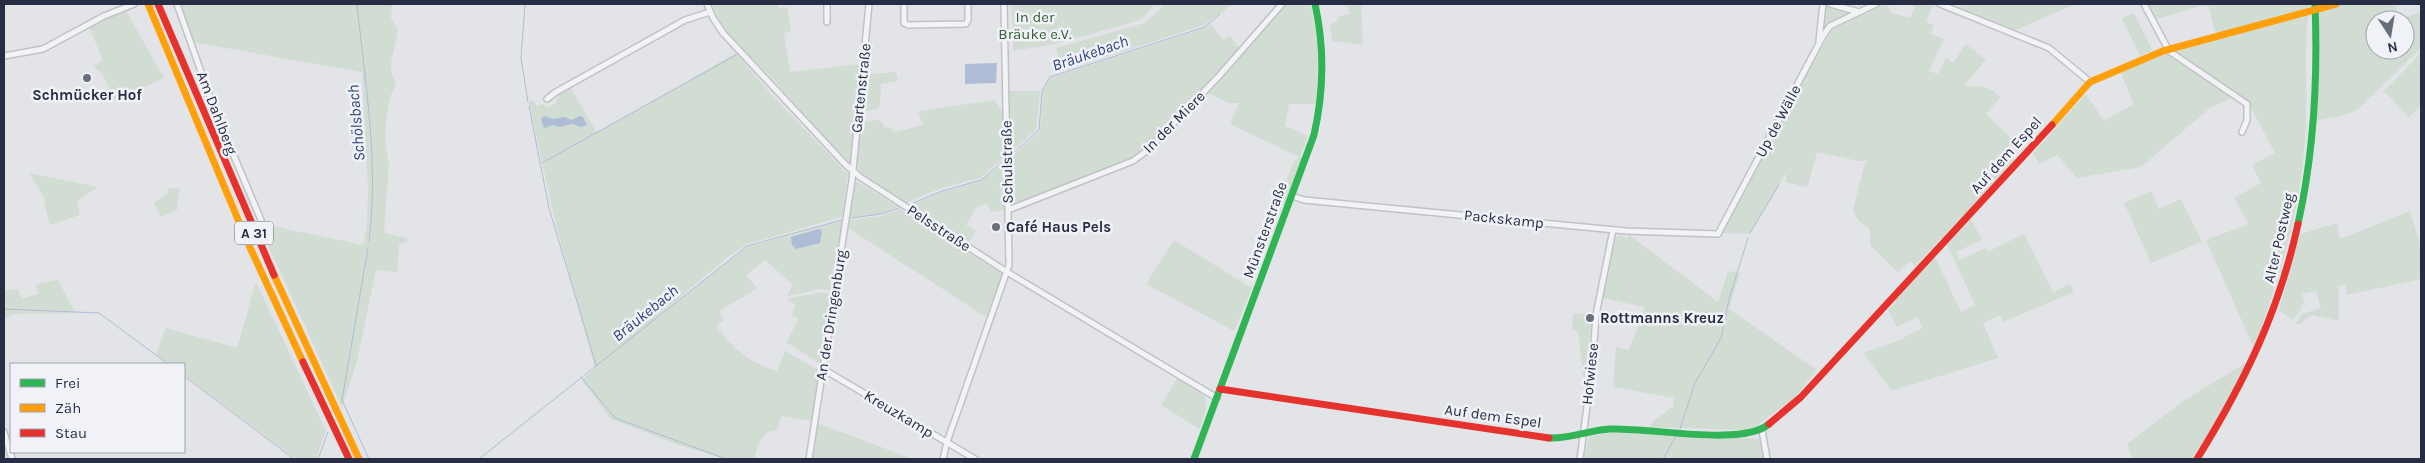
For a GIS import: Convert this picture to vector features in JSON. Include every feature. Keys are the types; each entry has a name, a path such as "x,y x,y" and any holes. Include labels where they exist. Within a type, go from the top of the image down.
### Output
{"main road":[{"name":"A 31","path":"148,4 248,241 348,459"},
{"name":"A 31","path":"158,4 256,237 359,459"},
{"name":"Münsterstraße","path":"1194,459 1314,135 1320,110 1323,84 1322,43 1315,4"},
{"name":"Auf dem Espel","path":"1220,389 1230,392 1552,438 1610,429 1733,435 1762,430 1782,416 1801,397 1890,299 1965,221 2090,82 2168,51 2315,7 2336,4"},
{"name":"Alter Postweg","path":"2197,459 2238,392 2270,323 2290,263 2304,197 2310,152 2316,69 2315,7"}],"street":[{"path":"4,56 43,49 134,4"},
{"name":"Am Dahlberg","path":"177,4 215,111 261,220"},
{"name":"Pelsstraße","path":"707,4 723,33 852,171 1008,272 1217,398"},
{"path":"827,4 827,22"},
{"name":"Gartenstraße","path":"852,171 869,4"},
{"path":"904,4 904,23 908,25 966,24 968,20 968,4"},
{"name":"Schulstraße","path":"943,459 947,442 1008,272 1004,4"},
{"name":"In der Miere","path":"1008,210 1133,161 1140,156 1219,76 1282,4"},
{"name":"Up de Wälle","path":"1718,234 1819,44 1823,4"},
{"path":"1830,4 1859,12"},
{"path":"1819,44 1830,26 1876,4"},
{"path":"1940,4 2049,48 2090,82"},
{"path":"2144,4 2168,51 2247,104 2247,120 2242,132"},
{"path":"547,99 556,92 671,27 710,12"},
{"name":"An der Dringenburg","path":"809,459 852,171"},
{"name":"Packskamp","path":"1292,196 1304,200 1613,230 1718,234"},
{"name":"Hofwiese","path":"1580,459 1596,315 1613,230"},
{"name":"Kreuzkamp","path":"823,369 975,459"},
{"path":"1762,430 1767,459"},
{"path":"4,432 10,452"}],"green space":[{"path":"179,4 392,4 391,18 398,30 391,63 391,70 396,82 390,99 386,124 386,148 389,162 384,233 407,238 407,242 399,245 397,272 376,270 357,361 342,407 258,223 363,245 367,225 368,191 362,72 192,42"},
{"path":"712,4 778,4 779,8 787,7 791,32 784,33 790,72 861,64 851,163 847,163 779,86 732,37 723,26"},
{"name":"In der Bräuke e.V.","path":"1012,4 1155,4 1143,18 1137,21 1055,44 1013,51"},
{"path":"1165,4 1233,4 1204,25 1062,71 1056,48 1145,23"},
{"path":"1286,4 1310,4 1317,40 1319,77 1317,102 1315,104 1289,104 1285,126 1308,136 1300,157 1304,157 1285,206 1279,203 1293,163 1299,157 1230,124 1239,103 1228,103 1208,93"},
{"path":"1347,4 1361,4 1363,45 1332,41 1330,24 1338,22 1337,17 1350,14"},
{"path":"1887,4 1891,13 1910,18 1915,7 1909,4 1933,4 1926,22 1934,25 1931,34 1944,39 1929,71 1938,74 1946,58 1953,63 1966,44 1986,60 1964,85 1986,87 2001,97 1986,114 2013,140 1995,161 2003,168 2012,157 2017,161 1960,223 1958,221 1915,266 1910,261 1898,273 1870,245 1870,229 1859,221 1853,211 1864,166 1868,160 1858,161 1817,152 1806,187 1786,182 1786,173 1750,234 1722,233 1813,61 1832,30"},
{"path":"1961,4 2076,4 2016,30 1960,9"},
{"path":"2146,4 2208,4 2154,20"},
{"path":"2208,4 2310,4 2310,7 2216,36"},
{"path":"2341,4 2395,4 2397,10 2365,10 2365,60 2409,60 2356,111 2314,121 2317,10"},
{"path":"1825,5 1851,13 1829,25 1821,33"},
{"path":"125,9 164,78 115,101 103,75 93,66 103,61 89,26"},
{"path":"2421,12 2421,48 2415,54 2415,14"},
{"path":"2134,13 2152,50 2140,56 2122,18"},
{"path":"2308,14 2305,140 2298,194 2280,271 2254,348 2206,240 2249,224 2234,198 2261,183 2252,165 2275,153 2248,102 2174,54 2174,52"},
{"path":"1211,24 1223,40 1230,36 1240,49 1143,151 1128,161 1015,207 1013,155 1040,131 1043,91 1050,78 1206,28"},
{"path":"736,53 770,93 848,174 842,217 747,244 728,257 652,321 747,247 842,221 832,290 821,289 787,296 793,285 765,260 746,275 757,288 719,312 724,320 716,326 735,348 750,359 777,371 785,351 821,371 813,421 782,416 776,431 766,434 760,440 754,459 726,459 676,444 611,419 582,380 595,368 555,221 529,102 533,100 537,106 543,104 547,108 555,104 559,95 571,88 597,133"},
{"path":"2421,53 2421,106 2409,117 2384,91"},
{"path":"2162,54 2168,55 2234,97 2211,107 2141,167 2077,178 2057,155 2039,164 2033,153 2086,94 2104,121 2134,104 2121,73"},
{"path":"896,72 898,81 881,84 880,105 878,109 861,112 865,75"},
{"path":"1009,91 1040,91 1036,130 1012,151"},
{"path":"995,100 1002,111 1002,159 980,178 941,188 906,203 860,172 857,163 861,120 869,122 877,119 883,123 885,128 890,127 895,132 923,125 918,111"},
{"path":"1002,164 1004,210 991,212 987,203 976,208 966,225 976,231 969,242 912,205 942,192 980,181"},
{"path":"29,173 98,187 77,201 80,215 50,225 44,203 46,201"},
{"path":"858,182 898,207 882,213 849,218 855,183"},
{"path":"167,188 180,189 178,209 161,217 154,203 168,193"},
{"path":"2151,191 2159,209 2181,199 2202,242 2151,263 2124,203"},
{"path":"900,209 1003,274 986,317 848,228 849,220 882,216"},
{"path":"2410,211 2421,248 2421,279 2347,295 2345,284 2339,286 2339,321 2312,315 2299,325 2296,323 2302,314 2321,308 2316,291 2302,294 2305,304 2301,305 2301,309 2293,320 2279,311 2300,234 2337,223 2340,238 2346,237"},
{"path":"1971,219 1982,240 1956,252 1959,260 1985,248 1989,251 2024,234 2053,292 2070,284 2074,292 2003,322 2000,315 1983,323 1998,358 1892,391 1863,353 1904,339 1904,337 1923,328 1917,317 1897,327 1888,310 1896,302 1894,297 1935,257 1961,312 1975,305 1947,244"},
{"path":"1621,235 1627,239 1629,235 1718,302 1728,271 1740,273 1729,309 1817,370 1795,397 1751,430 1650,427 1653,421 1673,407 1674,398 1613,387 1616,347 1629,350 1645,307 1602,298 1615,237"},
{"path":"1174,240 1252,288 1234,331 1146,284"},
{"path":"58,280 75,313 14,314 4,319 4,291 18,289 22,299 38,294 36,284"},
{"path":"256,282 326,431 316,459 296,459 185,376 185,363 168,363 156,354 166,328 237,348"},
{"path":"822,292 832,294 822,363 820,364 786,342 799,319 792,315 796,305 786,299"},
{"path":"1573,313 1592,315 1584,381 1578,331 1572,330"},
{"path":"2244,364 2247,368 2201,447 2191,459 2132,459 2127,444 2183,401"},
{"path":"1178,377 1205,397 1206,408 1200,429 1161,405"},
{"path":"817,423 913,459 811,459"},
{"path":"1612,433 1761,439 1764,459 1584,459 1589,436"}],"water":[{"path":"997,63 996,83 965,84 965,64"},
{"path":"544,116 553,119 564,117 572,120 579,116 583,117 587,125 581,127 572,124 560,127 553,125 544,128 541,119"},
{"path":"819,229 822,231 820,243 796,249 792,245 791,237"}],"waterway":[{"name":"Schölsbach","path":"357,4 372,152 372,212 369,241"},
{"path":"525,4 521,58 528,102"},
{"name":"Bräukebach","path":"1012,154 1039,130 1042,91 1050,77 1205,27 1220,14"},
{"path":"542,163 736,55"},
{"path":"529,106 549,208 596,365"},
{"name":"Bräukebach","path":"911,204 942,191 981,180 1002,162"},
{"path":"1750,233 1779,185"},
{"name":"Bräukebach","path":"851,218 881,214 899,208"},
{"name":"Bräukebach","path":"479,459 747,246 842,220"},
{"path":"1680,429 1695,383 1721,338 1729,299 1748,238"},
{"name":"Schölsbach","path":"368,248 342,400 369,459"},
{"path":"4,309 99,313 167,363"},
{"path":"185,377 294,459"},
{"path":"581,377 615,418 726,459"},
{"path":"318,459 328,432"},
{"path":"1663,459 1676,436"}],"traffic: fast":[{"path":"1194,459 1314,135 1320,102 1322,70 1322,54 1315,4"},
{"path":"2298,224 2308,170 2314,115 2315,4"},
{"path":"1549,438 1610,429 1717,435 1738,434 1756,431 1769,424"}],"traffic: slow":[{"path":"148,4 247,241 303,362"},
{"path":"2052,125 2090,82 2163,51 2336,4"},
{"path":"274,275 359,459"}],"traffic: jam":[{"path":"158,4 274,275"},
{"path":"1769,424 1801,397 2052,125"},
{"path":"2197,459 2230,403 2258,346 2281,287 2298,224"},
{"path":"303,362 349,459"},
{"path":"1220,389 1549,438"}],"place":[{"name":"Schmücker Hof","path":"87,78"},
{"name":"Café Haus Pels","path":"996,227"},
{"name":"Rottmanns Kreuz","path":"1590,318"}]}
